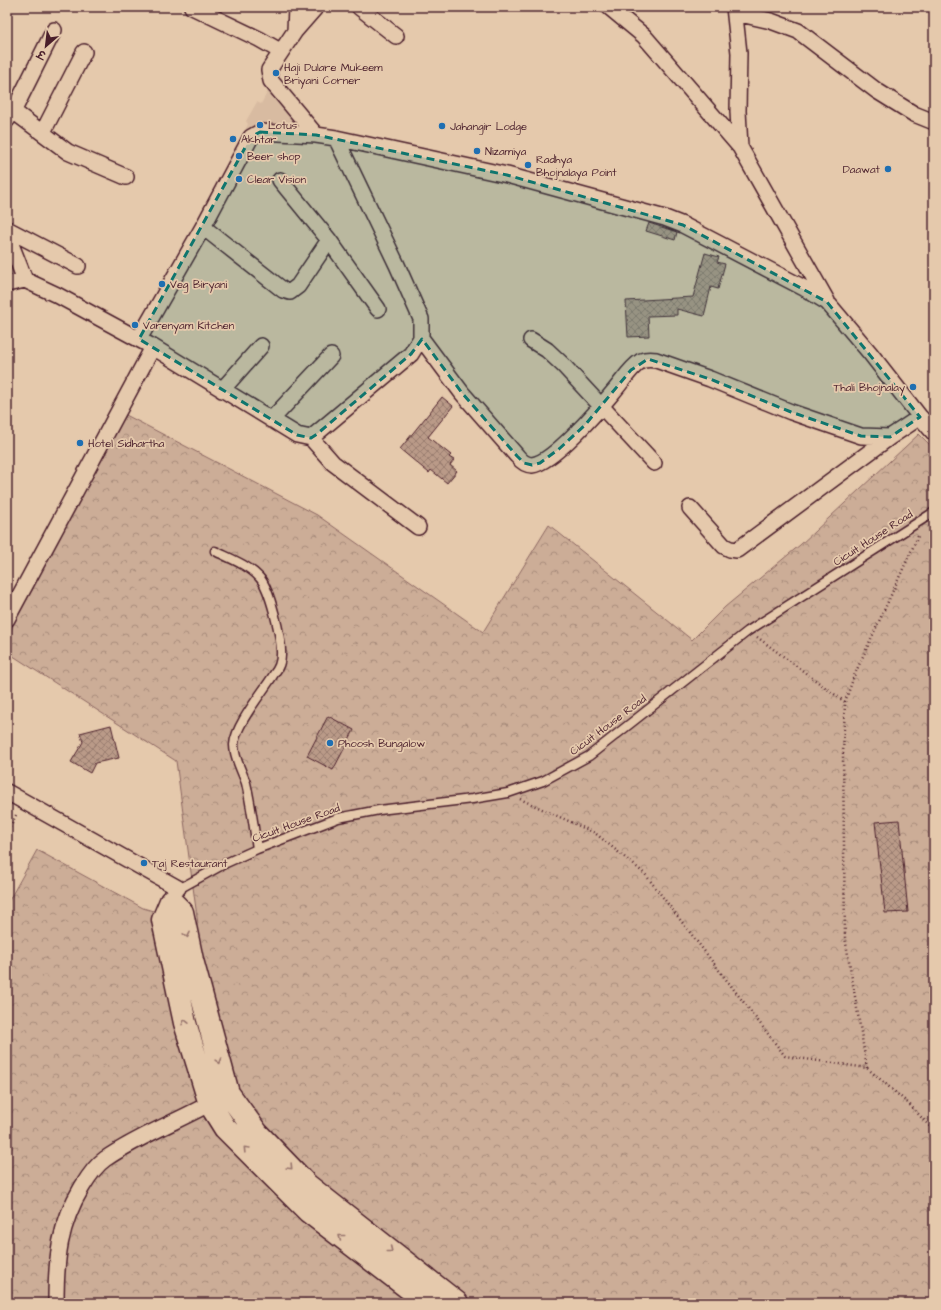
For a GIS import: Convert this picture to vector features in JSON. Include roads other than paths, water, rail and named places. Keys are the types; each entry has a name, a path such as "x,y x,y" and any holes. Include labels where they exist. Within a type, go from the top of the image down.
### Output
{"street":[{"path":"192,7 259,39 280,51"},
{"path":"295,31 296,7"},
{"path":"316,7 280,51 269,70 271,81 316,135"},
{"path":"359,7 396,36"},
{"path":"609,7 644,36 740,147 827,302 934,433"},
{"path":"740,147 738,111 739,53 735,10 798,31 877,91 914,114 934,122"},
{"path":"54,30 10,115 43,132 68,152 126,177"},
{"path":"43,132 84,52"},
{"path":"139,339 204,227 251,137 260,132 316,135 336,138 507,175 666,218 804,288 827,302"},
{"path":"311,438 411,354 421,338 421,319 410,292 336,138"},
{"path":"280,180 329,240 378,309"},
{"path":"204,227 284,290 290,292 298,286 329,240"},
{"path":"7,229 78,266"},
{"path":"7,234 25,280"},
{"path":"7,284 25,280 139,339 297,435 311,438 333,463 418,527"},
{"path":"421,338 462,393 524,463 532,465 540,463 559,449 603,405 631,370 640,362 648,359 656,360 710,379 791,412 861,436 882,438 890,437"},
{"path":"531,340 546,350 563,365 603,405 654,462"},
{"path":"222,390 261,346"},
{"path":"8,617 153,347"},
{"path":"271,420 331,356"},
{"path":"690,508 724,546 737,550 890,437 920,417"},
{"path":"7,792 24,800 174,895 182,912 196,974 225,1128 308,1211 428,1303"},
{"path":"56,1303 56,1273 59,1241 74,1201 89,1175 104,1160 132,1143 219,1098"},
{"path":"219,1098 257,1133 307,1185 457,1303"}],"lane":[{"name":"Cicuit House Road","path":"174,895 257,849 338,818 379,810 472,800 508,793 543,781 589,756 748,631 931,514"},
{"path":"215,550 252,571 265,584 273,608 281,651 279,664 275,674 245,718 234,745 249,799 257,849"}],"place":[{"name":"Haji Dulare Mukeem Briyani Corner","path":"276,73"},
{"name":"Lotus","path":"260,125"},
{"name":"Jahangir Lodge","path":"442,126"},
{"name":"Akhtar","path":"233,139"},
{"name":"Nizamiya","path":"477,151"},
{"name":"Beer shop","path":"239,156"},
{"name":"Radhya Bhojnalaya Point","path":"528,165"},
{"name":"Daawat","path":"888,169"},
{"name":"Clear Vision","path":"239,179"},
{"name":"Veg Biryani","path":"162,284"},
{"name":"Varenyam Kitchen","path":"135,325"},
{"name":"Thali Bhojnalay","path":"913,387"},
{"name":"Hotel Sidhartha","path":"80,443"},
{"name":"Phoosh Bungalow","path":"330,743"},
{"name":"Taj Restaurant","path":"144,863"}]}
